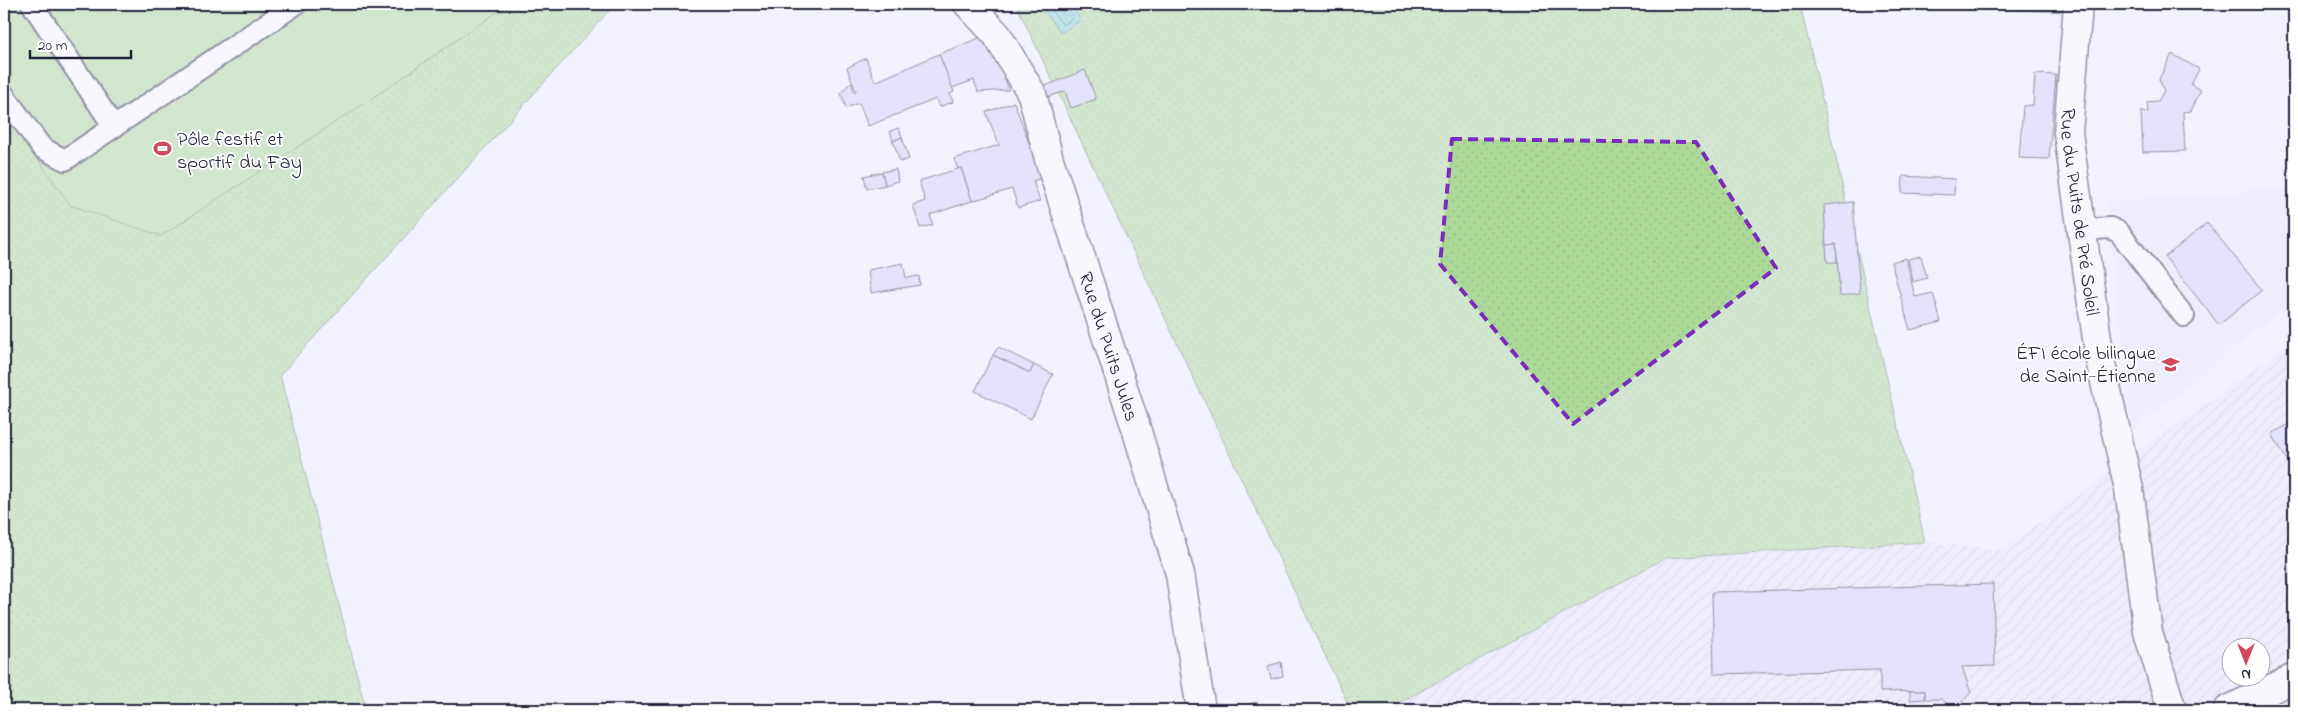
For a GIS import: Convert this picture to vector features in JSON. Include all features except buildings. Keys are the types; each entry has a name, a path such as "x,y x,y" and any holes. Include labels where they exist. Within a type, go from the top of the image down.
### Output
{"street":[{"name":"Rue du Puits Jules","path":"968,4 997,35 1032,94 1049,159 1136,428 1180,574 1201,710"},
{"name":"Rue du Puits de Pré Soleil","path":"2078,4 2068,133 2100,360 2129,489 2148,632 2172,710"},
{"path":"2228,710 2294,678"}],"lane":[{"path":"32,4 114,127"},
{"path":"4,95 42,148 65,160 296,4"},
{"path":"2082,230 2110,228 2119,232 2184,316"}],"highlighted area":[{"path":"1452,139 1696,142 1776,268 1573,424 1440,264"}],"shaded area":[{"name":"ÉFI école bilingue de Saint-Étienne","path":"2294,188 2294,299 2133,430 2107,202"},
{"path":"2294,341 2294,710 1386,710 1665,558 1925,542 2002,550"}],"green space":[{"path":"4,4 615,4 280,375 366,710 4,710"},
{"name":"Pôle festif et sportif du Fay","path":"4,4 509,4 368,101 161,236 70,205 4,111"},
{"path":"1016,4 1800,4 1925,542 1665,558 1386,710 1351,710"},
{"path":"1903,4 2061,4 2060,12"}],"water":[{"path":"1040,4 1070,4 1081,20 1061,33"}],"place":[{"name":"Pôle festif et sportif du Fay","path":"163,149"},
{"name":"ÉFI école bilingue de Saint-Étienne","path":"2170,364"}]}
